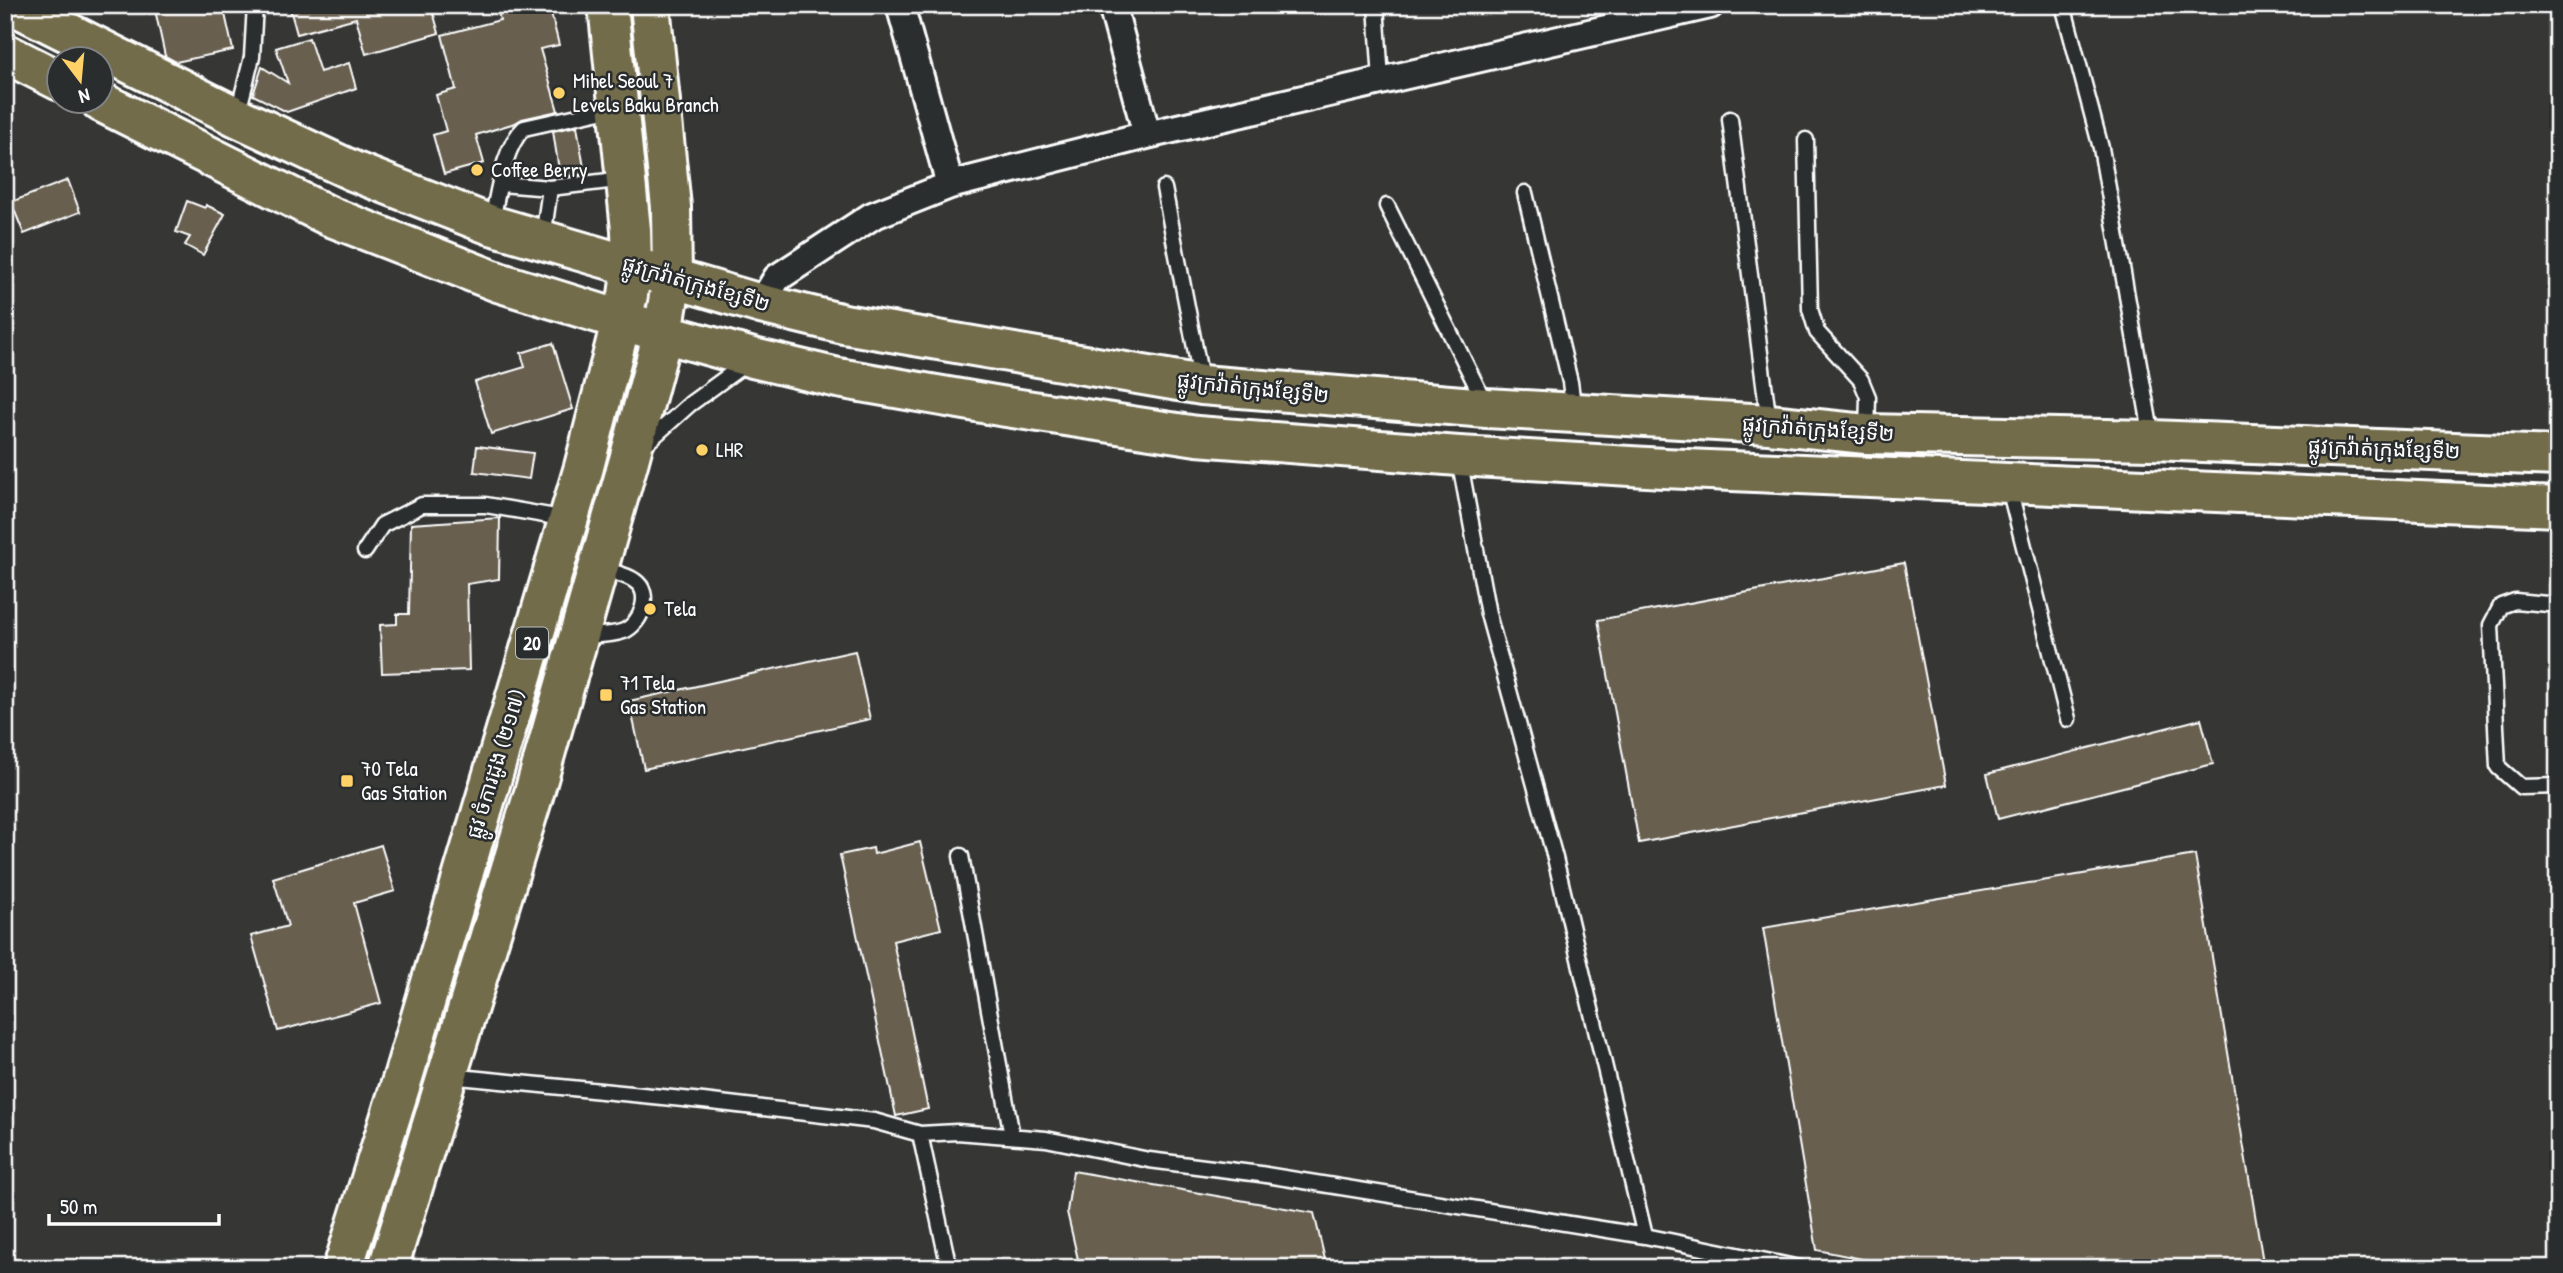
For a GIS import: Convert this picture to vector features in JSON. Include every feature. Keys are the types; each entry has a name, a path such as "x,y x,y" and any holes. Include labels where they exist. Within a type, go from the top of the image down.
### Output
{"main road":[{"name":"ផ្លូវក្រវ៉ាត់ក្រុងខ្សែទី២","path":"13,5 237,117 353,171 491,225 761,304 844,324 1202,385 1487,408 1769,424 1866,434 2152,440 2558,456"},
{"name":"ផ្លូវ ចំការដូង (២១៧)","path":"343,1268 408,1061 568,519 622,320 632,266 608,5"},
{"name":"ផ្លូវ ចំការដូង (២១៧)","path":"388,1268 579,636 663,333 672,278 671,206 650,5"},
{"path":"5,53 46,74"},
{"name":"ផ្លូវក្រវ៉ាត់ក្រុងខ្សែទី២","path":"116,110 328,216 498,282 753,358 973,402 1197,436 1459,457 2558,507"},
{"path":"1664,468 1665,420"},
{"path":"360,1213 401,1225"}],"street":[{"path":"900,5 950,185"},
{"path":"1112,5 1147,135"},
{"path":"761,304 777,278 872,216 950,185 1147,135 1710,5"}],"lane":[{"path":"237,117 252,57 255,5"},
{"path":"1376,5 1381,80"},
{"path":"2063,5 2101,148 2152,440"},
{"path":"491,225 509,149 517,134 524,128 619,107"},
{"path":"1730,118 1769,424"},
{"path":"1806,140 1810,309 1817,332 1861,380 1868,397 1866,434"},
{"path":"501,184 550,188 626,178"},
{"path":"542,240 550,188"},
{"path":"1164,188 1202,385"},
{"path":"1525,192 1570,382 1574,414"},
{"path":"1387,206 1487,408"},
{"path":"629,460 681,411 753,358"},
{"path":"1459,457 1488,614 1555,858 1645,1236"},
{"path":"2007,483 2068,719"},
{"path":"365,551 382,524 422,505 486,505 568,519"},
{"path":"579,636 617,634 628,630 635,622 645,600 642,589 635,581 598,568"},
{"path":"2558,605 2515,601 2501,606 2491,625 2498,766 2521,787 2558,786"},
{"path":"961,856 1012,1136"},
{"path":"448,1076 874,1121 920,1134 957,1132 1046,1139 1149,1160 1260,1174 1645,1236 1800,1268"},
{"path":"920,1134 949,1268"}],"building":[{"path":"154,5 223,5 233,50 176,62 165,56"},
{"path":"289,5 431,5 439,33 366,54 356,18 297,34"},
{"path":"496,5 549,5 559,45 540,49 558,111 522,119 476,135 484,163 444,174 433,135 446,131 436,95 456,89 442,35 500,20"},
{"path":"309,38 320,72 349,63 356,88 287,112 253,95 262,67 288,83 276,48"},
{"path":"577,126 585,174 560,177 553,131"},
{"path":"68,180 80,212 24,234 11,202"},
{"path":"187,201 205,208 206,205 225,214 203,255 185,245 190,237 176,232"},
{"path":"553,343 573,409 491,434 475,382 525,367 521,353"},
{"path":"477,446 533,453 529,479 474,472"},
{"path":"500,518 499,579 467,584 469,670 382,673 380,625 397,624 397,614 409,614 411,524"},
{"path":"1904,563 1946,785 1639,843 1598,620"},
{"path":"855,651 870,719 644,769 629,701"},
{"path":"2201,719 2213,764 1998,819 1987,774"},
{"path":"920,842 941,929 893,941 928,1109 896,1116 840,855 873,848 874,854"},
{"path":"381,845 395,891 354,903 381,1003 278,1031 251,936 288,926 273,878"},
{"path":"2195,855 2264,1268 1907,1268 1817,1250 1763,928"},
{"path":"1073,1171 1314,1213 1327,1268 1080,1268 1067,1212"}],"waterway":[{"path":"1667,1266 1679,1268"}],"place":[{"name":"Mihel Seoul 7 Levels Baku Branch","path":"559,93"},
{"name":"Coffee Berry","path":"477,170"},
{"name":"LHR","path":"702,450"},
{"name":"Tela","path":"650,609"},
{"name":"71 Tela Gas Station","path":"606,695"},
{"name":"70 Tela Gas Station","path":"347,781"}]}
